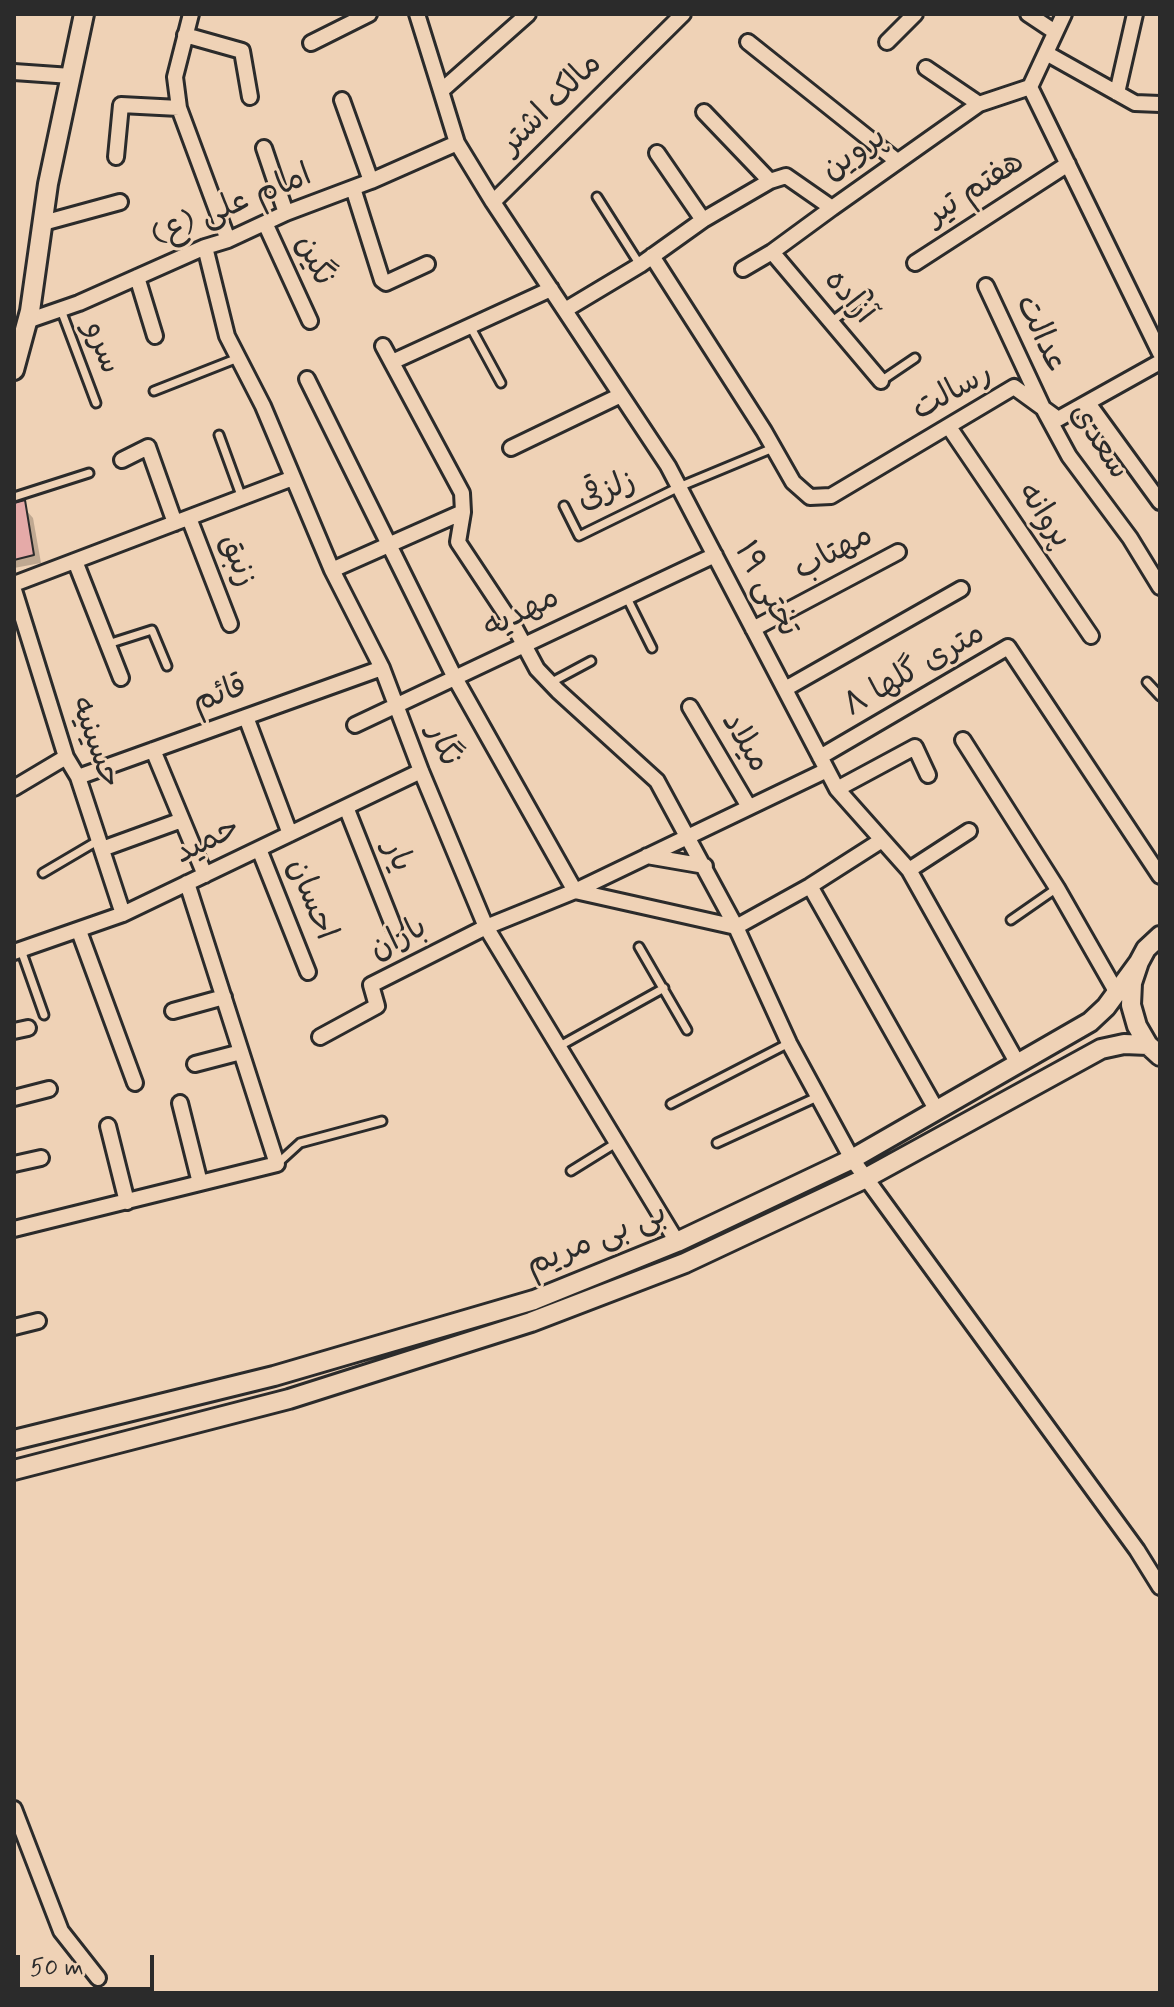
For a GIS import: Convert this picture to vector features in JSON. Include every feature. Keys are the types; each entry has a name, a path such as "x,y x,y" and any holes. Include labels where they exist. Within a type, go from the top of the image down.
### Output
{"street":[{"path":"14,370 27,321 48,184 84,14"},
{"path":"191,14 175,77 179,108 228,240"},
{"path":"311,43 369,14"},
{"name":"تختی ۱۹","path":"417,14 457,143 668,466 837,789 909,870 1018,1064"},
{"path":"441,91 528,14"},
{"name":"مالک اشتر","path":"493,202 683,14"},
{"path":"887,42 915,14"},
{"path":"1028,14 1055,32"},
{"path":"1064,14 1030,87 1160,353"},
{"path":"1117,93 1135,14"},
{"path":"185,35 242,51 250,97"},
{"path":"748,42 897,161"},
{"path":"1046,53 1135,103 1160,104"},
{"path":"926,68 979,104"},
{"path":"14,72 71,76"},
{"name":"پروین","path":"770,181 786,176 832,208 979,104 1030,87"},
{"path":"342,100 371,181"},
{"path":"116,157 121,105 179,108"},
{"path":"565,310 703,220 770,181 704,112"},
{"name":"امام علی (ع)","path":"27,321 61,310 457,143"},
{"path":"264,148 286,213"},
{"path":"657,153 703,220"},
{"name":"هفتم تیر","path":"915,263 1068,164"},
{"path":"353,188 382,280 386,283 427,264"},
{"path":"43,223 120,202"},
{"path":"743,269 832,208"},
{"name":"نگین","path":"265,223 310,321"},
{"name":"نگار","path":"205,247 227,336 332,570 382,668 486,927 677,1242"},
{"name":"آزاده","path":"772,252 881,381"},
{"path":"646,260 773,448"},
{"path":"137,277 155,336"},
{"name":"عدالت","path":"986,286 1043,408"},
{"path":"392,362 551,289"},
{"path":"383,346 462,493 463,512 458,542 537,669 657,781 705,866 789,1043 852,1159 1137,1550 1160,1587"},
{"name":"رسالت","path":"773,448 793,482 810,497 831,496 1014,387 1058,419 1160,362"},
{"path":"307,379 455,678 575,891 736,927 810,886 882,840"},
{"path":"511,448 621,395"},
{"path":"1088,403 1160,502"},
{"name":"سعدی","path":"1043,408 1069,456 1130,538 1160,587"},
{"name":"پروانه","path":"949,427 1091,636"},
{"name":"زنبق","path":"122,460 148,447 230,624"},
{"path":"14,587 293,478"},
{"path":"332,570 463,512"},
{"name":"مهتاب","path":"753,629 898,552"},
{"name":"مهدیه","path":"355,725 715,555"},
{"path":"75,561 121,678"},
{"name":"حسینیه","path":"14,587 66,757 78,777 123,914"},
{"path":"785,689 961,589"},
{"name":"۸ متری گلها","path":"823,764 1008,647 1160,876"},
{"name":"قائم","path":"78,777 382,668"},
{"name":"میلاد","path":"690,707 749,807"},
{"path":"246,717 290,834"},
{"path":"963,740 1057,888 1117,993"},
{"path":"837,789 915,747 928,775"},
{"path":"153,750 205,875"},
{"path":"14,788 66,757"},
{"path":"486,927 575,891 749,807 823,764"},
{"name":"حمید","path":"18,951 123,914 421,771"},
{"name":"یار","path":"346,807 394,928"},
{"path":"100,845 182,820"},
{"path":"909,870 969,831"},
{"name":"احسان","path":"259,849 308,972"},
{"path":"647,856 705,866"},
{"path":"14,1229 277,1164 187,883"},
{"path":"810,886 936,1109"},
{"name":"باران","path":"320,1037 377,1006 371,985 486,927"},
{"path":"79,931 135,1083"},
{"name":"بی بی مریم","path":"14,1440 274,1376 534,1300 677,1242 852,1159 1090,1022 1117,993 1146,949 1160,936"},
{"path":"1139,962 1132,983 1131,1005 1137,1026 1154,1051"},
{"path":"173,1011 224,997"},
{"name":"بی بی مریم","path":"14,1470 289,1399 531,1322 685,1263 866,1178 1101,1049 1124,1044 1154,1051"},
{"path":"195,1064 241,1052"},
{"path":"14,1098 49,1089"},
{"path":"180,1103 200,1183"},
{"path":"108,1126 127,1202"},
{"path":"14,1164 41,1158"},
{"path":"14,1327 38,1321"},
{"path":"14,1809 61,1931 98,1978"}],"lane":[{"path":"597,197 646,260"},
{"path":"831,322 867,295"},
{"name":"سرو","path":"61,310 96,403"},
{"path":"470,326 501,383"},
{"path":"154,391 238,358"},
{"path":"881,381 915,358"},
{"path":"219,435 242,498"},
{"path":"679,487 773,448"},
{"path":"14,497 89,473"},
{"name":"زلزقی","path":"564,506 579,536 679,487"},
{"path":"626,596 652,648"},
{"path":"108,644 152,630 167,666"},
{"path":"550,683 591,661"},
{"path":"1147,682 1160,696"},
{"path":"43,873 100,845"},
{"path":"1011,920 1057,888"},
{"path":"639,947 687,1030"},
{"path":"18,951 44,1015"},
{"path":"558,1047 664,988"},
{"path":"671,1104 789,1043"},
{"path":"717,1143 819,1096"},
{"path":"277,1164 300,1143 382,1121"},
{"path":"571,1171 618,1142"}],"building":[{"path":"25,500 34,555 14,560 14,503"}]}
